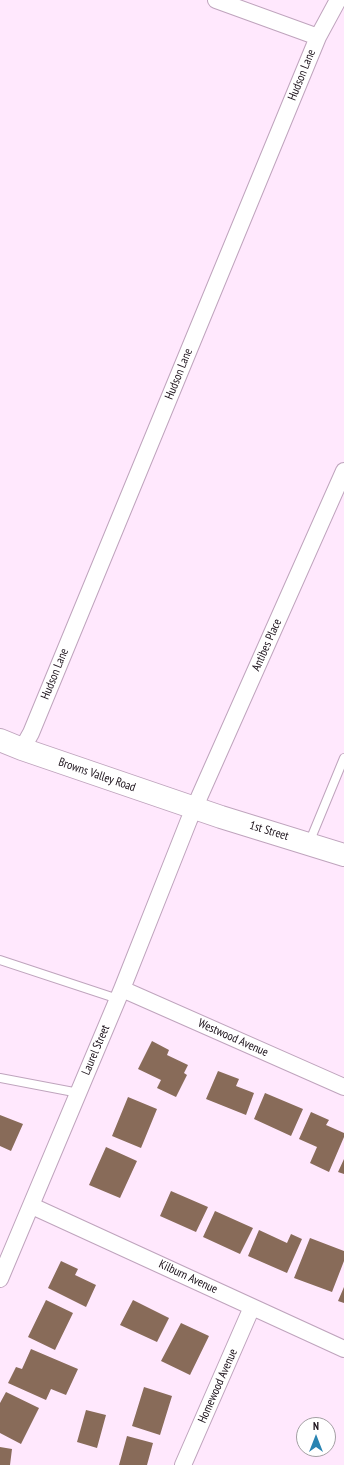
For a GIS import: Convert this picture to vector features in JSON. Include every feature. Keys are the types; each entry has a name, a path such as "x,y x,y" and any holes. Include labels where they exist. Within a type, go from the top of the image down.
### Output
{"main road":[{"name":"Browns Valley Road","path":"0,740 192,814"},
{"name":"1st Street","path":"192,814 309,843 344,854"}],"street":[{"path":"216,0 318,37"},
{"name":"Hudson Lane","path":"22,749 31,733 318,37 338,0"},
{"name":"Antibes Place","path":"192,814 344,470"},
{"name":"Laurel Street","path":"0,1278 32,1206 120,994 192,814"},
{"name":"Westwood Avenue","path":"120,994 344,1087"},
{"name":"Kilburn Avenue","path":"32,1206 344,1349"},
{"name":"Homewood Avenue","path":"183,1465 252,1307"}],"lane":[{"path":"309,843 344,758"},
{"path":"0,960 120,994"},
{"path":"0,1078 79,1093"}],"building":[{"path":"152,1041 169,1050 167,1055 188,1065 184,1073 187,1075 176,1097 157,1088 161,1080 138,1069"},
{"path":"218,1071 239,1079 236,1086 254,1093 246,1115 206,1099"},
{"path":"265,1093 303,1109 291,1136 254,1119"},
{"path":"128,1097 157,1109 141,1148 112,1136"},
{"path":"311,1112 329,1120 326,1125 344,1133 344,1137 329,1172 310,1163 317,1147 299,1139"},
{"path":"0,1115 23,1124 11,1151 0,1146"},
{"path":"106,1147 137,1161 120,1198 89,1185"},
{"path":"344,1159 344,1174 338,1172"},
{"path":"171,1191 208,1207 196,1232 160,1216"},
{"path":"215,1211 253,1228 240,1254 203,1237"},
{"path":"259,1230 287,1243 291,1234 302,1239 287,1273 248,1256"},
{"path":"310,1238 344,1251 344,1261 332,1292 294,1278"},
{"path":"61,1261 78,1269 75,1275 96,1285 86,1307 48,1288"},
{"path":"344,1287 344,1303 338,1301"},
{"path":"46,1300 73,1313 55,1350 28,1337"},
{"path":"133,1300 169,1318 157,1342 120,1325"},
{"path":"181,1323 209,1336 190,1375 161,1361"},
{"path":"31,1349 78,1369 66,1395 51,1389 46,1400 8,1383 16,1367 22,1369"},
{"path":"144,1387 172,1396 160,1435 132,1426"},
{"path":"6,1392 39,1408 21,1444 0,1433 0,1403"},
{"path":"86,1410 106,1415 97,1448 77,1442"},
{"path":"127,1436 153,1443 147,1465 119,1465"},
{"path":"0,1447 12,1449 10,1465 0,1465"}]}
